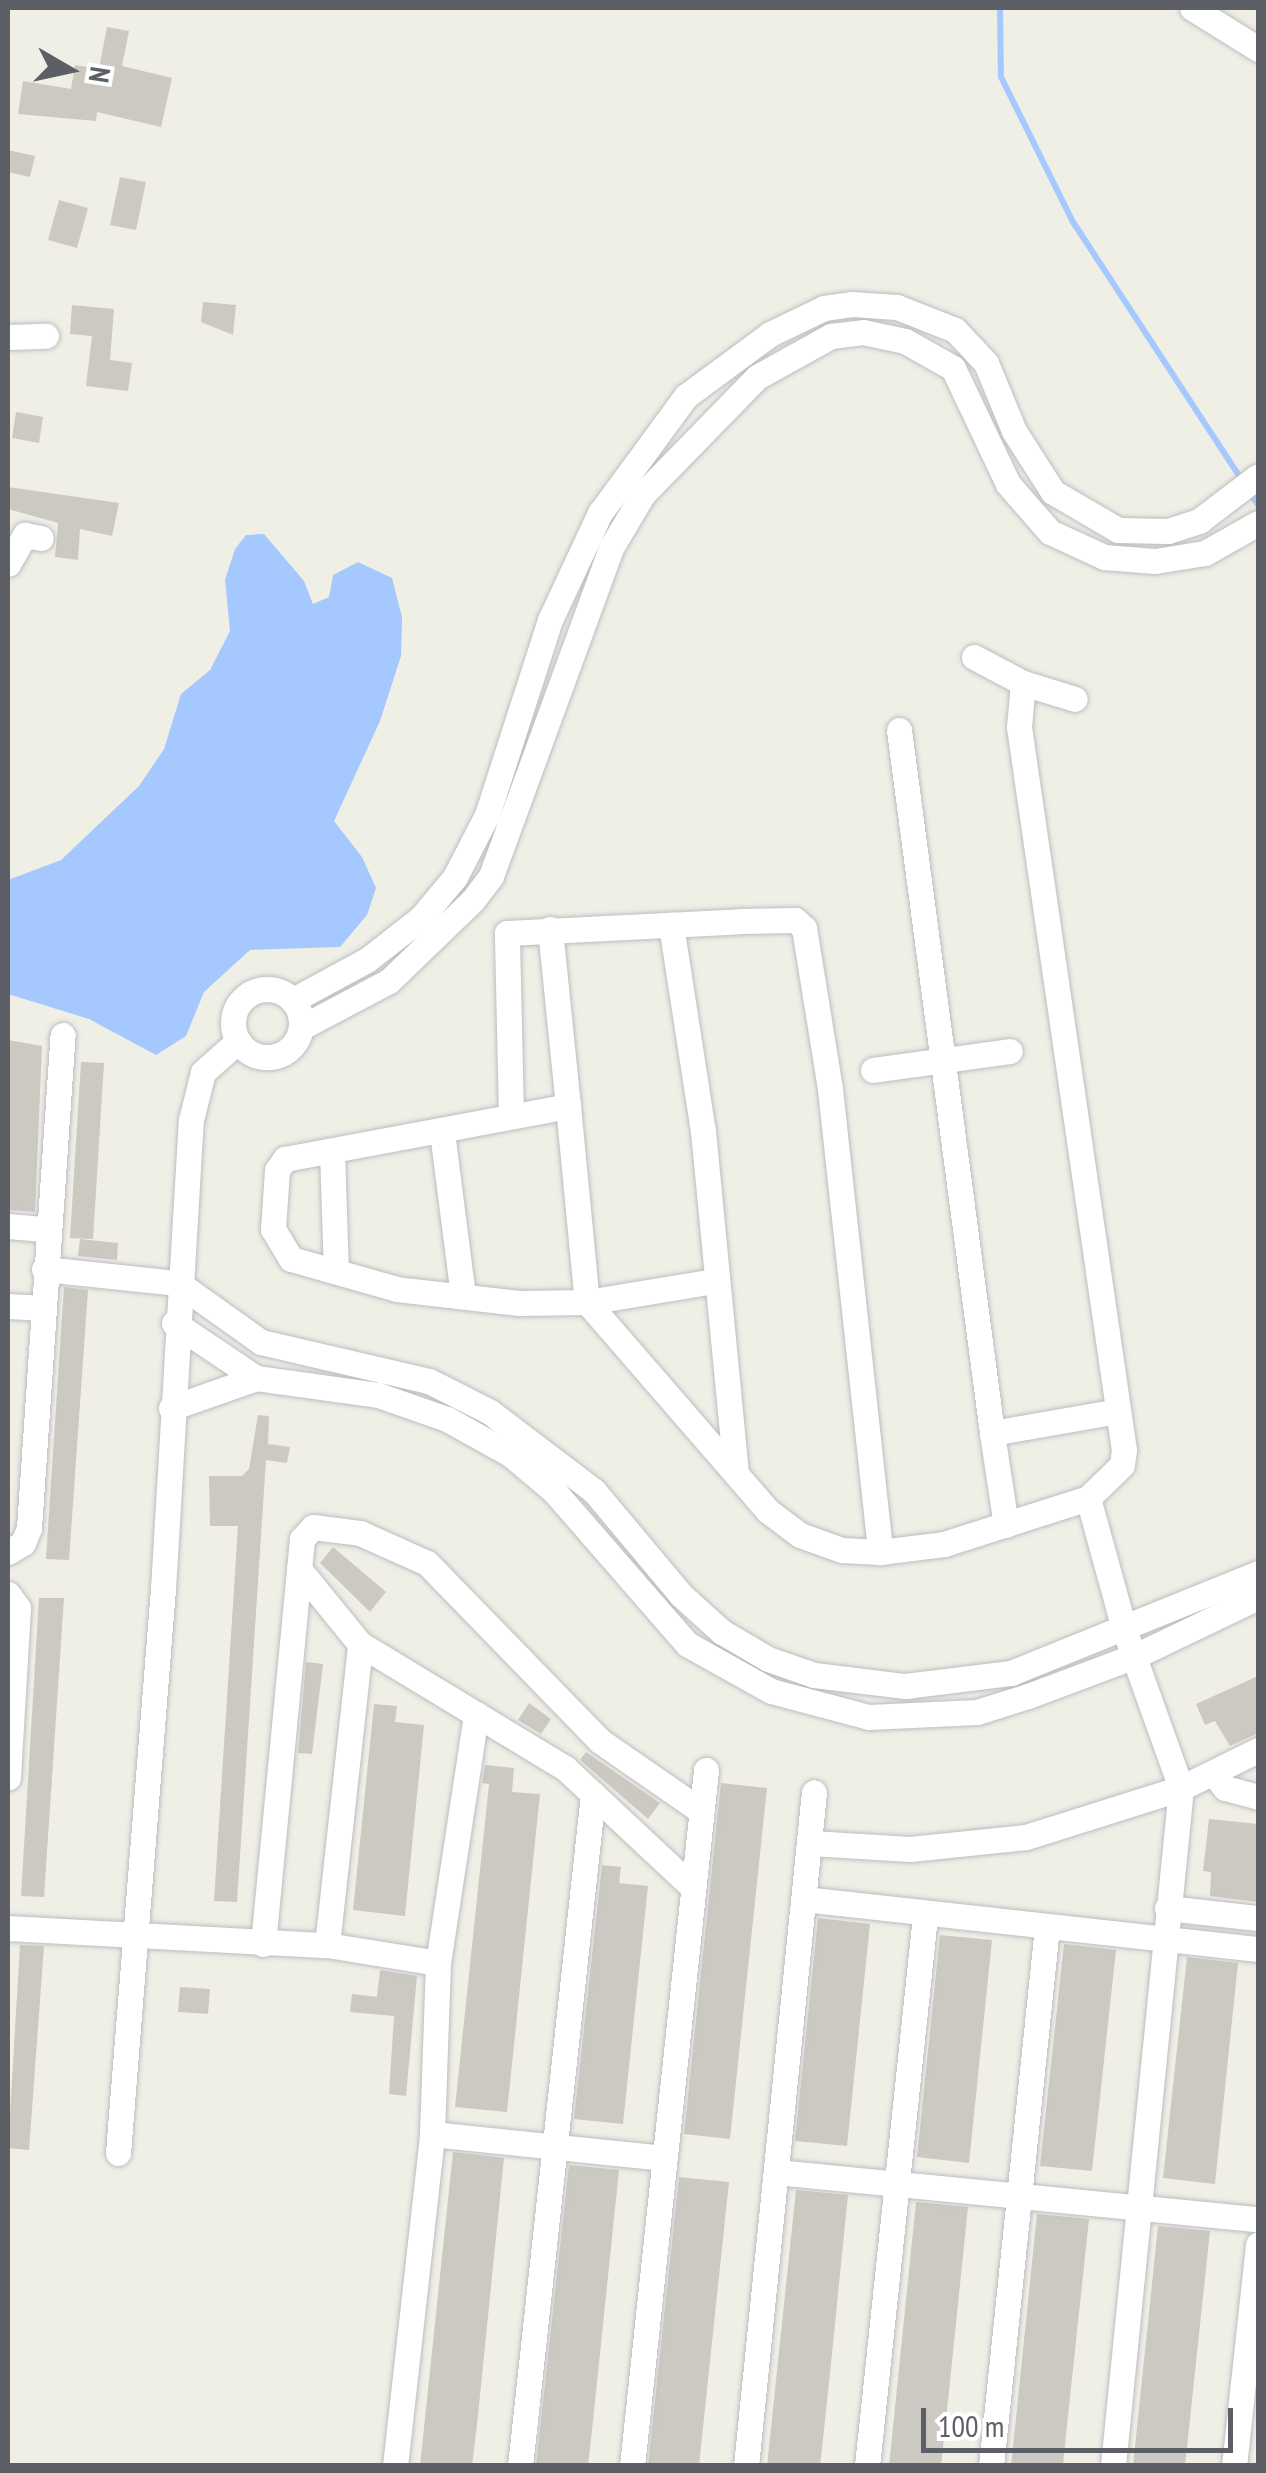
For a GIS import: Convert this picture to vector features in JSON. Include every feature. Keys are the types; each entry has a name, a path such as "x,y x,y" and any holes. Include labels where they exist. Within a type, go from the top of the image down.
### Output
{"street":[{"path":"1192,8 1236,41 1258,49"},
{"path":"292,1000 367,960 421,918 455,878 487,815 550,620 600,512 686,396 770,334 814,312 852,304 897,307 955,330 986,363 1014,431 1053,492 1118,530 1168,530 1199,521 1258,476"},
{"path":"302,1027 292,1000 265,988 246,995 234,1012 238,1041 260,1058 279,1056 302,1027 389,981 452,924 490,876 612,546 667,465 757,377 831,336 863,332 930,352 953,368 968,390 1008,484 1050,532 1104,557 1155,561 1205,553 1258,523"},
{"path":"8,337 46,336"},
{"path":"8,564 25,535 41,538"},
{"path":"974,657 1024,683 1075,699"},
{"path":"550,928 587,1302 768,1511 800,1534 842,1550 880,1552 944,1544 1088,1498 1122,1465 1118,1411 1018,727 1024,683"},
{"path":"899,730 1006,1526"},
{"path":"511,1115 504,938 517,929 796,920 804,928 830,1090 880,1552"},
{"path":"671,925 703,1132 714,1280 736,1472"},
{"path":"8,1552 23,1543 29,1528 46,1229 63,1035"},
{"path":"118,2153 137,1935 174,1323 195,1094 204,1072 238,1041"},
{"path":"873,1070 1010,1051"},
{"path":"568,1106 280,1163 273,1229 291,1259 397,1289 587,1302 714,1280"},
{"path":"442,1132 463,1296"},
{"path":"332,1152 336,1272"},
{"path":"8,1226 46,1229"},
{"path":"44,1268 178,1283 261,1342 429,1381 490,1412 594,1491 680,1595 722,1632 768,1659 858,1684 958,1683 1011,1673 1258,1573"},
{"path":"8,1306 42,1308"},
{"path":"174,1323 256,1378 378,1396 447,1419 510,1454 593,1531 687,1644 731,1673 819,1707 870,1717 976,1712 1135,1656 1258,1597"},
{"path":"171,1408 256,1378"},
{"path":"992,1433 1118,1411"},
{"path":"1088,1498 1124,1629 1181,1788 1113,2466"},
{"path":"263,1944 304,1532 327,1526 427,1562 600,1741 701,1810"},
{"path":"299,1569 360,1644 564,1768 691,1886"},
{"path":"8,1594 18,1608 8,1778"},
{"path":"326,1945 360,1644"},
{"path":"396,2466 432,2134 438,1963 476,1714"},
{"path":"810,1843 966,1846 1026,1837 1181,1788 1258,1750"},
{"path":"632,2466 706,1770"},
{"path":"1213,1772 1224,1788 1258,1797"},
{"path":"746,2466 814,1792"},
{"path":"520,2466 592,1794"},
{"path":"804,1899 925,1916 1258,1948"},
{"path":"1166,1908 1258,1918"},
{"path":"867,2466 925,1916"},
{"path":"991,2466 1047,1927"},
{"path":"8,1928 326,1945 438,1963"},
{"path":"432,2134 664,2158"},
{"path":"776,2172 1258,2219"},
{"path":"1234,2466 1258,2244"}],"water":[{"path":"264,534 304,581 313,604 329,597 333,575 358,562 392,578 402,617 401,656 380,721 334,821 362,857 376,888 367,915 340,947 250,950 204,992 186,1036 156,1055 89,1019 8,994 8,880 61,860 139,786 164,749 181,694 210,670 230,631 225,580 235,549 246,535"}],"building":[{"path":"107,27 129,31 122,66 172,78 161,127 97,112 96,121 18,114 23,81 71,89 75,65 99,69"},
{"path":"8,150 35,156 30,177 8,172"},
{"path":"120,177 146,182 136,230 110,225"},
{"path":"59,200 88,208 77,248 48,240"},
{"path":"203,302 236,305 233,335 201,322"},
{"path":"72,305 114,309 110,360 132,363 128,391 86,386 92,336 70,334"},
{"path":"16,412 43,417 39,443 12,438"},
{"path":"8,487 119,503 112,536 80,529 78,560 55,557 58,523 8,509"},
{"path":"8,1040 42,1046 35,1212 8,1210"},
{"path":"81,1062 104,1063 93,1239 70,1238"},
{"path":"80,1239 118,1243 117,1260 78,1256"},
{"path":"64,1287 88,1290 69,1560 46,1559"},
{"path":"258,1415 269,1416 268,1444 290,1447 287,1463 266,1460 237,1902 214,1901 238,1526 210,1526 209,1476 242,1476 249,1469"},
{"path":"333,1547 386,1592 370,1612 320,1563"},
{"path":"39,1598 64,1598 44,1897 21,1896"},
{"path":"306,1662 323,1664 312,1754 298,1753"},
{"path":"1258,1676 1258,1733 1230,1746 1215,1721 1205,1725 1196,1704"},
{"path":"529,1703 551,1719 541,1734 518,1720"},
{"path":"374,1704 397,1706 395,1722 424,1725 405,1916 353,1910"},
{"path":"586,1752 660,1803 648,1819 580,1760"},
{"path":"485,1765 514,1768 512,1792 540,1794 507,2112 455,2107 489,1784 482,1783"},
{"path":"721,1783 767,1788 730,2139 684,2134"},
{"path":"1209,1819 1258,1824 1258,1902 1210,1896 1211,1872 1203,1871"},
{"path":"602,1865 621,1867 619,1883 648,1886 623,2124 574,2119"},
{"path":"818,1918 870,1924 847,2146 795,2141"},
{"path":"940,1935 992,1940 969,2163 917,2157"},
{"path":"1064,1944 1116,1950 1092,2171 1040,2166"},
{"path":"20,1945 44,1946 29,2150 8,2148"},
{"path":"1187,1957 1238,1963 1215,2184 1163,2178"},
{"path":"380,1970 417,1976 406,2096 389,2094 394,2016 350,2012 352,1994 377,1997"},
{"path":"180,1987 210,1989 208,2014 178,2012"},
{"path":"453,2152 504,2158 477,2425 472,2466 420,2466"},
{"path":"569,2165 619,2170 593,2421 588,2466 536,2466"},
{"path":"679,2177 729,2182 699,2466 648,2466"},
{"path":"796,2190 848,2195 828,2393 820,2466 767,2466"},
{"path":"916,2202 968,2207 941,2466 889,2466"},
{"path":"1037,2214 1089,2219 1063,2466 1011,2466"},
{"path":"1158,2226 1210,2231 1185,2466 1133,2466"}],"waterway":[{"path":"1000,8 1001,77 1073,222 1241,479"},
{"path":"1248,490 1258,505"}]}
